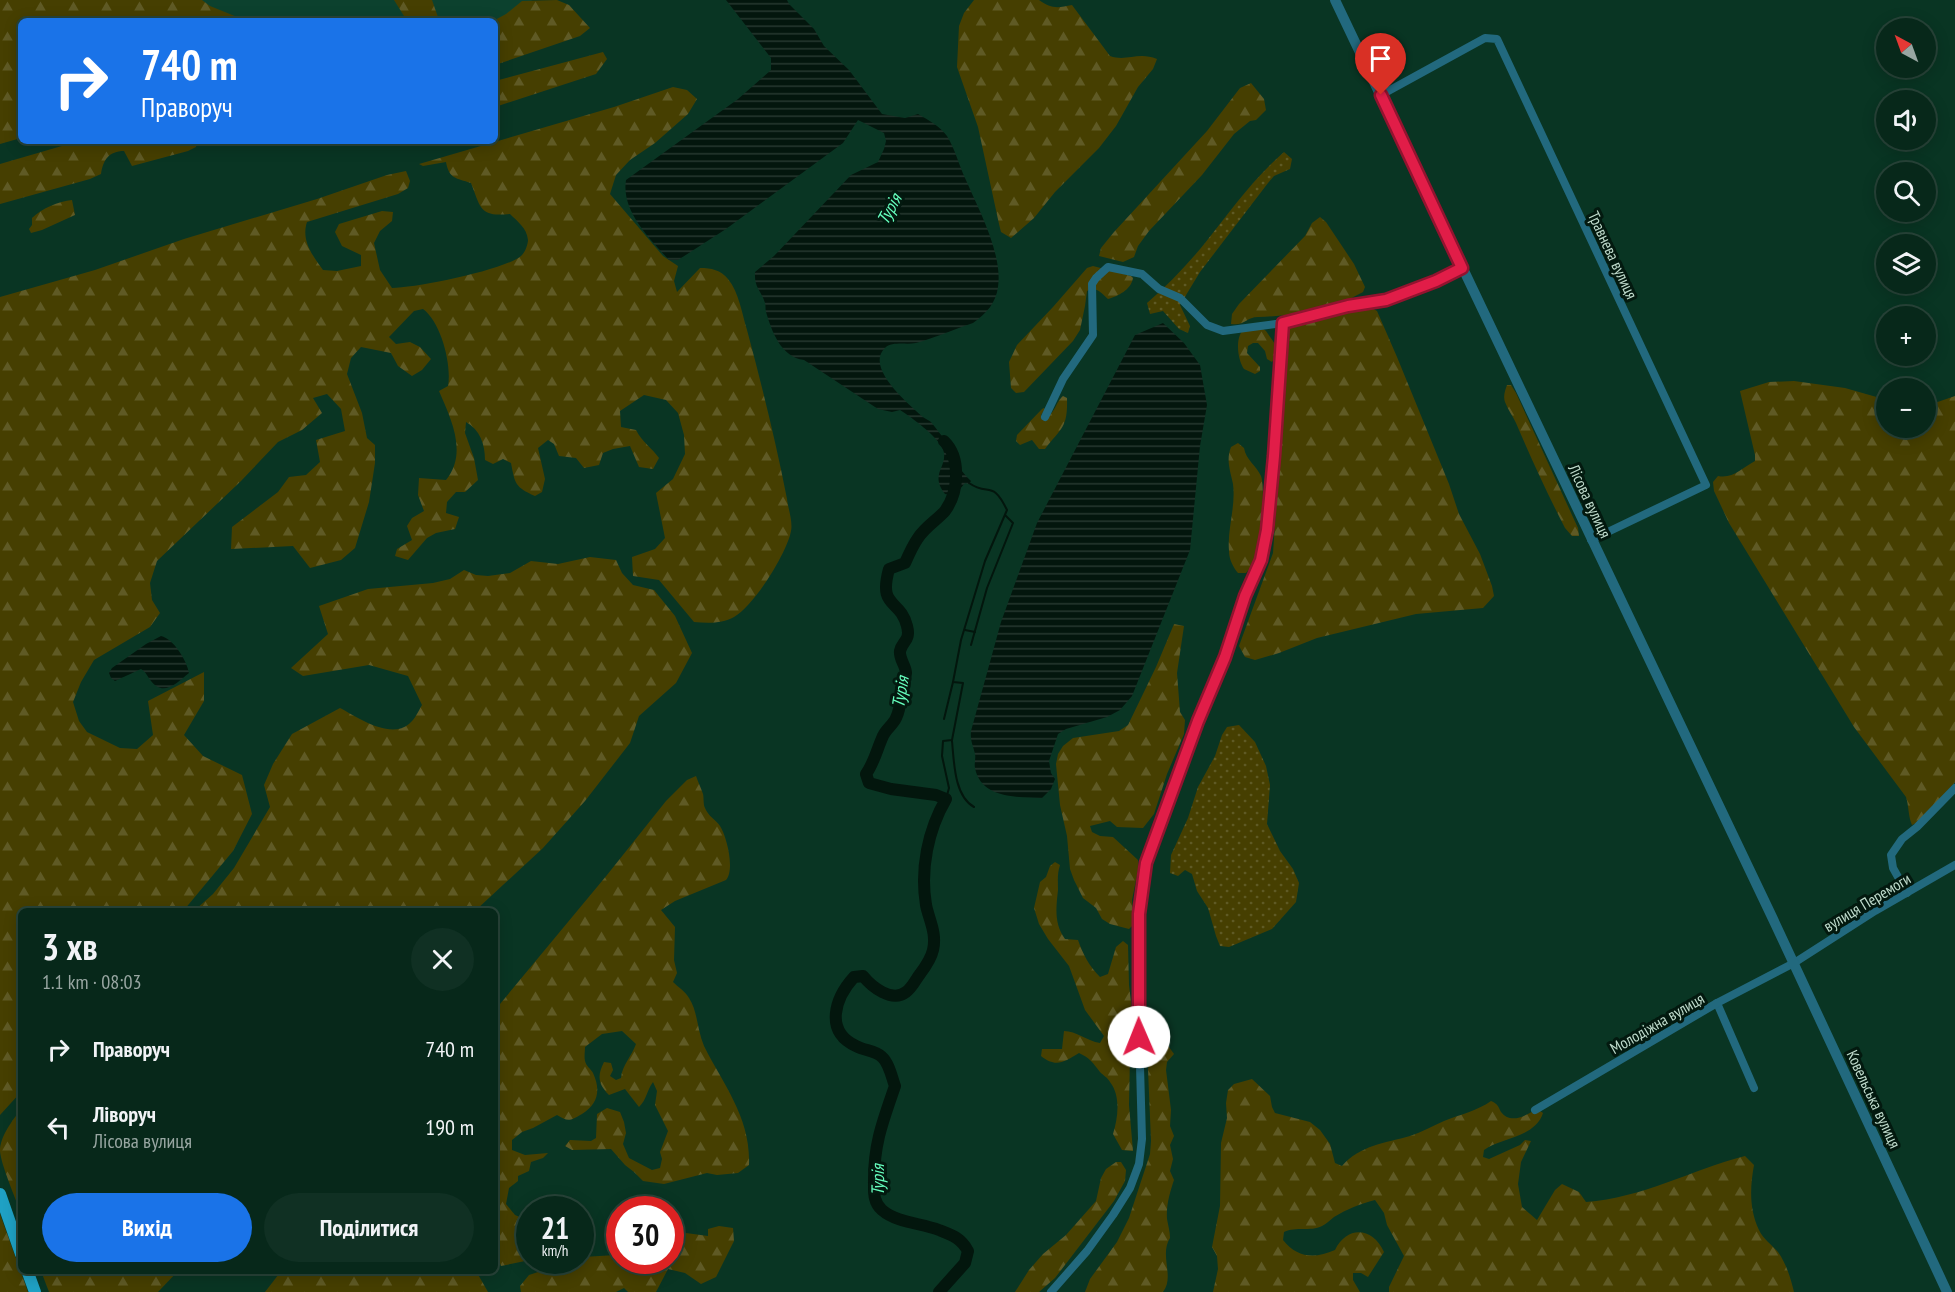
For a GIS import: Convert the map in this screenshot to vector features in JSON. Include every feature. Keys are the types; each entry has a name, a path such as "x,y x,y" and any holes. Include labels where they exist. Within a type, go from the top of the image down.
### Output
{"main road":[{"path":"0,1194 18,1245"},
{"path":"28,1274 35,1292"}],"street":[{"name":"Лісова вулиця","path":"1335,0 1773,919"},
{"name":"Травнева вулиця","path":"1381,95 1485,38 1497,39 1706,485 1592,540"},
{"path":"1045,417 1063,379 1093,335 1092,284 1108,267 1143,274 1159,289 1180,298 1201,320 1214,329 1223,331 1283,323 1348,306 1386,300 1436,281 1462,268"},
{"path":"1051,1292 1087,1251 1113,1215 1130,1188 1139,1164 1142,1138 1139,914 1146,863 1198,721 1225,657 1245,596 1261,560 1267,530 1272,477 1283,323"},
{"path":"1907,893 1893,868 1891,855 1902,839 1955,788"},
{"name":"вулиця Перемоги","path":"1794,963 1955,865"},
{"name":"Ковельська вулиця","path":"1773,919 1947,1292"},
{"name":"Молодіжна вулиця","path":"1535,1110 1717,1003 1794,963"},
{"path":"1717,1003 1754,1088"}],"shaded area":[{"path":"196,0 533,0 498,19 210,18"}],"green space":[{"path":"0,0 202,0 210,6 240,18 18,18 18,139 0,144"},
{"path":"394,0 432,0 438,18 407,18"},
{"path":"557,0 569,5 590,28 580,36 498,64 498,18 522,1"},
{"path":"974,0 1039,0 1055,7 1072,5 1110,56 1122,58 1144,56 1157,59 1153,69 1138,87 1116,126 1099,148 1055,192 1034,218 1011,238 1001,232 978,127 957,67 959,26 964,13"},
{"path":"603,52 607,59 596,74 498,106 498,80"},
{"path":"1251,83 1264,99 1266,110 1256,120 1250,121 1234,134 1202,175 1149,231 1138,246 1134,257 1123,262 1099,256 1101,248 1114,232 1207,131 1240,88"},
{"path":"673,87 687,90 697,99 688,114 655,143 630,160 616,175 610,194 663,256 678,266 674,281 677,292 700,268 722,273 735,290 768,414 791,519 788,541 776,565 760,591 742,611 734,617 719,622 694,622 659,580 633,576 632,557 655,549 665,538 656,493 673,479 685,454 684,435 678,413 666,400 644,395 620,411 621,427 636,430 659,458 653,469 639,467 630,446 603,453 599,465 584,468 576,458 559,456 554,444 548,440 538,448 545,479 542,492 535,496 517,484 511,463 503,459 493,464 485,460 481,438 466,422 465,433 474,458 478,480 465,492 456,492 447,502 446,513 459,517 455,529 436,533 427,538 408,560 395,556 397,549 412,540 407,526 412,518 424,511 418,495 419,478 446,480 453,470 456,459 457,447 452,424 439,391 448,386 447,356 435,324 423,309 414,311 389,337 396,344 410,342 420,347 431,359 422,370 412,376 398,366 391,353 361,347 351,358 347,374 362,413 367,438 375,445 375,463 369,502 355,548 341,560 310,568 293,546 231,549 232,527 278,492 289,477 306,475 320,462 316,440 345,431 341,409 327,394 313,398 322,413 302,430 278,442 241,481 157,561 150,583 152,600 160,613 150,627 94,660 81,682 73,702 79,721 87,732 120,748 137,749 153,735 148,701 204,672 204,701 184,735 203,756 242,775 252,814 233,851 186,908 18,908 18,1095 0,1115 0,297 95,270 184,239 406,171 410,181 408,188 398,194 307,222 305,235 307,241 323,270 337,271 361,266 361,255 342,246 335,232 339,224 382,211 393,212 392,221 380,231 374,243 380,270 392,288 439,282 497,267 524,253 528,240 524,228 510,214 493,214 483,209 471,183 451,175 446,162 423,166 419,164 487,144 498,144 498,141"},
{"path":"69,144 196,144 196,147 188,151 132,166 124,151 119,151 105,161 101,174 90,179 0,204 0,164"},
{"path":"1284,152 1292,159 1290,169 1274,176 1268,183 1200,272 1180,305 1190,326 1188,333 1179,329 1163,311 1150,314 1147,303 1185,266 1252,184"},
{"path":"72,200 75,215 31,233 29,229 32,225 32,218 56,204"},
{"path":"1320,217 1326,222 1354,264 1365,287 1363,292 1325,308 1285,315 1254,317 1239,324 1231,324 1232,314 1239,304 1305,236 1312,223"},
{"path":"1093,266 1131,276 1132,282 1124,292 1108,299 1096,289 1087,291 1080,330 1073,341 1024,392 1016,393 1011,388 1009,362 1017,345 1087,268"},
{"path":"1368,306 1377,311 1397,357 1459,514 1480,554 1494,596 1483,608 1416,614 1317,638 1255,660 1245,657 1239,646 1273,553 1289,328"},
{"path":"1258,325 1266,331 1277,347 1276,356 1272,362 1267,359 1265,351 1258,343 1248,346 1247,353 1260,367 1260,371 1255,374 1244,369 1242,365 1238,340 1248,326"},
{"path":"1794,381 1845,388 1876,397 1876,438 1936,438 1936,403 1955,396 1955,782 1921,821 1912,825 1906,797 1854,727 1729,523 1714,491 1713,482 1718,476 1733,474 1755,461 1740,391 1769,382"},
{"path":"1507,385 1511,385 1516,393 1578,528 1579,536 1572,536 1565,528 1546,489 1505,402"},
{"path":"1063,396 1067,398 1065,422 1045,449 1039,449 1032,440 1020,445 1016,441 1017,435 1042,409 1045,409 1041,415 1044,420 1048,417"},
{"path":"1238,443 1244,448 1259,472 1262,483 1263,505 1258,544 1254,561 1246,573 1238,573 1229,554 1234,493 1229,456 1231,447"},
{"path":"590,557 616,560 622,573 633,585 654,590 675,616 692,653 676,683 639,716 630,743 585,801 543,848 478,908 197,908 213,894 234,868 270,807 264,785 273,764 292,734 340,708 364,721 393,730 409,724 422,705 408,676 369,665 303,676 291,668 328,634 319,606 368,589 433,583 450,579 464,570 476,575 488,576 510,573 531,561 558,564"},
{"path":"1174,624 1184,626 1177,673 1180,712 1185,720 1184,734 1167,774 1154,814 1143,828 1117,827 1110,821 1090,826 1092,832 1100,836 1113,837 1138,860 1132,900 1134,924 1129,929 1110,924 1102,919 1096,908 1083,898 1074,880 1070,869 1067,836 1060,805 1056,764 1063,746 1073,738 1119,731 1128,725"},
{"path":"1239,725 1255,742 1266,766 1270,785 1267,824 1299,883 1296,902 1272,929 1229,947 1220,946 1208,908 1197,891 1192,874 1185,870 1178,876 1170,873 1171,855 1222,735 1227,727"},
{"path":"696,776 703,794 705,808 720,826 729,853 730,869 726,880 675,901 661,910 675,927 674,960 677,973 673,982 686,993 692,1003 704,1046 741,1117 746,1132 749,1165 738,1173 717,1175 707,1173 664,1184 643,1181 611,1149 572,1150 565,1146 570,1140 591,1141 596,1138 597,1114 607,1108 620,1112 626,1133 623,1144 629,1158 652,1170 660,1168 662,1159 660,1152 668,1131 655,1105 657,1091 653,1082 639,1107 625,1089 609,1095 600,1080 604,1062 611,1063 613,1070 610,1076 616,1080 621,1078 623,1069 636,1044 622,1031 602,1034 585,1047 586,1063 597,1085 592,1106 572,1119 567,1120 557,1115 522,1132 512,1140 512,1150 525,1155 548,1153 543,1158 531,1162 529,1171 518,1176 518,1181 509,1188 506,1204 516,1215 516,1263 501,1266 498,1258 498,1006 666,801 687,780"},
{"path":"1055,862 1060,865 1057,916 1059,928 1065,939 1078,940 1087,960 1100,977 1108,974 1116,947 1123,941 1128,945 1132,1010 1128,1020 1118,1023 1116,1031 1127,1040 1130,1056 1129,1105 1133,1151 1122,1150 1113,1134 1117,1114 1116,1094 1109,1081 1091,1061 1079,1053 1056,1063 1041,1056 1042,1049 1062,1049 1064,1031 1100,1043 1104,1036 1085,1010 1069,966 1048,939 1039,924 1034,908 1040,882"},
{"path":"1161,1040 1164,1040 1174,1054 1167,1062 1166,1070 1171,1110 1170,1126 1174,1136 1170,1145 1173,1159 1170,1171 1174,1180 1167,1209 1170,1238 1166,1252 1168,1280 1163,1292 1085,1292 1090,1279 1117,1242 1129,1218 1150,1154 1148,1069 1150,1058"},
{"path":"1252,1079 1270,1096 1275,1113 1310,1122 1320,1130 1330,1144 1335,1163 1342,1166 1365,1149 1414,1134 1475,1110 1491,1101 1509,1118 1519,1118 1537,1109 1543,1113 1533,1128 1484,1150 1483,1157 1489,1159 1520,1145 1525,1140 1531,1141 1521,1162 1518,1184 1522,1207 1537,1220 1555,1190 1562,1184 1579,1192 1586,1202 1607,1199 1647,1189 1745,1156 1754,1165 1751,1198 1753,1214 1759,1230 1783,1261 1794,1292 1389,1292 1389,1287 1404,1256 1387,1225 1384,1213 1375,1200 1344,1212 1317,1228 1293,1229 1284,1232 1283,1240 1288,1246 1300,1253 1313,1256 1335,1250 1346,1236 1353,1233 1360,1232 1373,1238 1384,1252 1368,1277 1361,1273 1353,1273 1353,1280 1360,1292 1213,1292 1218,1269 1217,1256 1212,1247 1220,1206 1221,1143 1227,1118 1228,1090 1234,1084"},
{"path":"18,1113 18,1206 0,1151 11,1123"},
{"path":"1116,1162 1121,1162 1126,1170 1125,1181 1114,1201 1055,1278 1039,1292 1015,1292 1043,1254 1066,1235 1096,1201 1101,1178 1106,1169"},
{"path":"0,1214 18,1264 18,1274 22,1274 28,1292 0,1292"},
{"path":"719,1226 733,1228 734,1241 716,1277 701,1284 684,1273 684,1234 708,1236 708,1229"},
{"path":"594,1256 606,1256 606,1274 665,1274 656,1292 628,1292 624,1288 616,1292 521,1292 520,1286 532,1274 594,1274"},
{"path":"42,1274 175,1274 158,1292 49,1292"},
{"path":"279,1274 478,1274 488,1292 265,1292"}],"water":[{"path":"726,0 787,0 814,29 824,46 849,70 882,114 905,118 918,114 941,129 952,146 982,217 997,260 999,274 995,298 986,312 973,323 916,343 888,346 880,356 880,366 892,386 924,418 931,422 950,445 953,457 971,481 950,495 945,494 939,482 944,453 938,442 926,429 900,410 892,412 878,409 804,360 796,358 783,349 771,328 765,303 756,282 755,272 774,256 851,175 878,162 886,141 884,133 858,120 843,143 726,229 678,260 669,260 645,233 632,213 626,191 626,180 738,99 771,70 771,58"},
{"path":"1163,323 1184,343 1200,365 1207,405 1200,446 1190,550 1132,696 1120,710 1107,717 1066,729 1058,734 1049,761 1051,773 1055,779 1051,789 1042,798 1012,796 993,791 985,786 975,768 971,731 1001,622 1037,523 1135,335"},
{"path":"161,636 175,646 183,657 189,673 175,684 165,688 156,686 141,669 115,681 111,678 109,673 112,668"}],"waterway":[{"name":"Турія","path":"939,1292 965,1263 968,1251 952,1235 895,1218 877,1204 874,1167 880,1132 895,1086 882,1057 846,1040 836,1023 836,1014 842,995 854,977 863,976 872,985 889,995 901,995 912,986 933,950 933,932 924,891 925,864 934,824 946,799 936,795 891,789 869,783 866,774 884,734 898,714 906,673 900,651 908,631 904,617 891,602 886,591 889,569 905,563 921,534 945,511 950,503 956,475 953,456 944,441"},
{"path":"946,799 949,788 942,756 943,741 952,740 963,683 953,682 961,640 985,561 1007,510 994,492 969,483"},
{"path":"971,645 987,588 1013,523 1005,515"},
{"path":"965,630 975,632"},
{"path":"944,719 953,682"},
{"path":"952,741 959,787 967,802 974,807"}],"route":[{"path":"1139,1037 1139,914 1146,863 1198,721 1225,657 1245,596 1261,560 1267,530 1274,456 1283,323 1348,306 1386,300 1436,281 1462,268 1381,95"}]}
